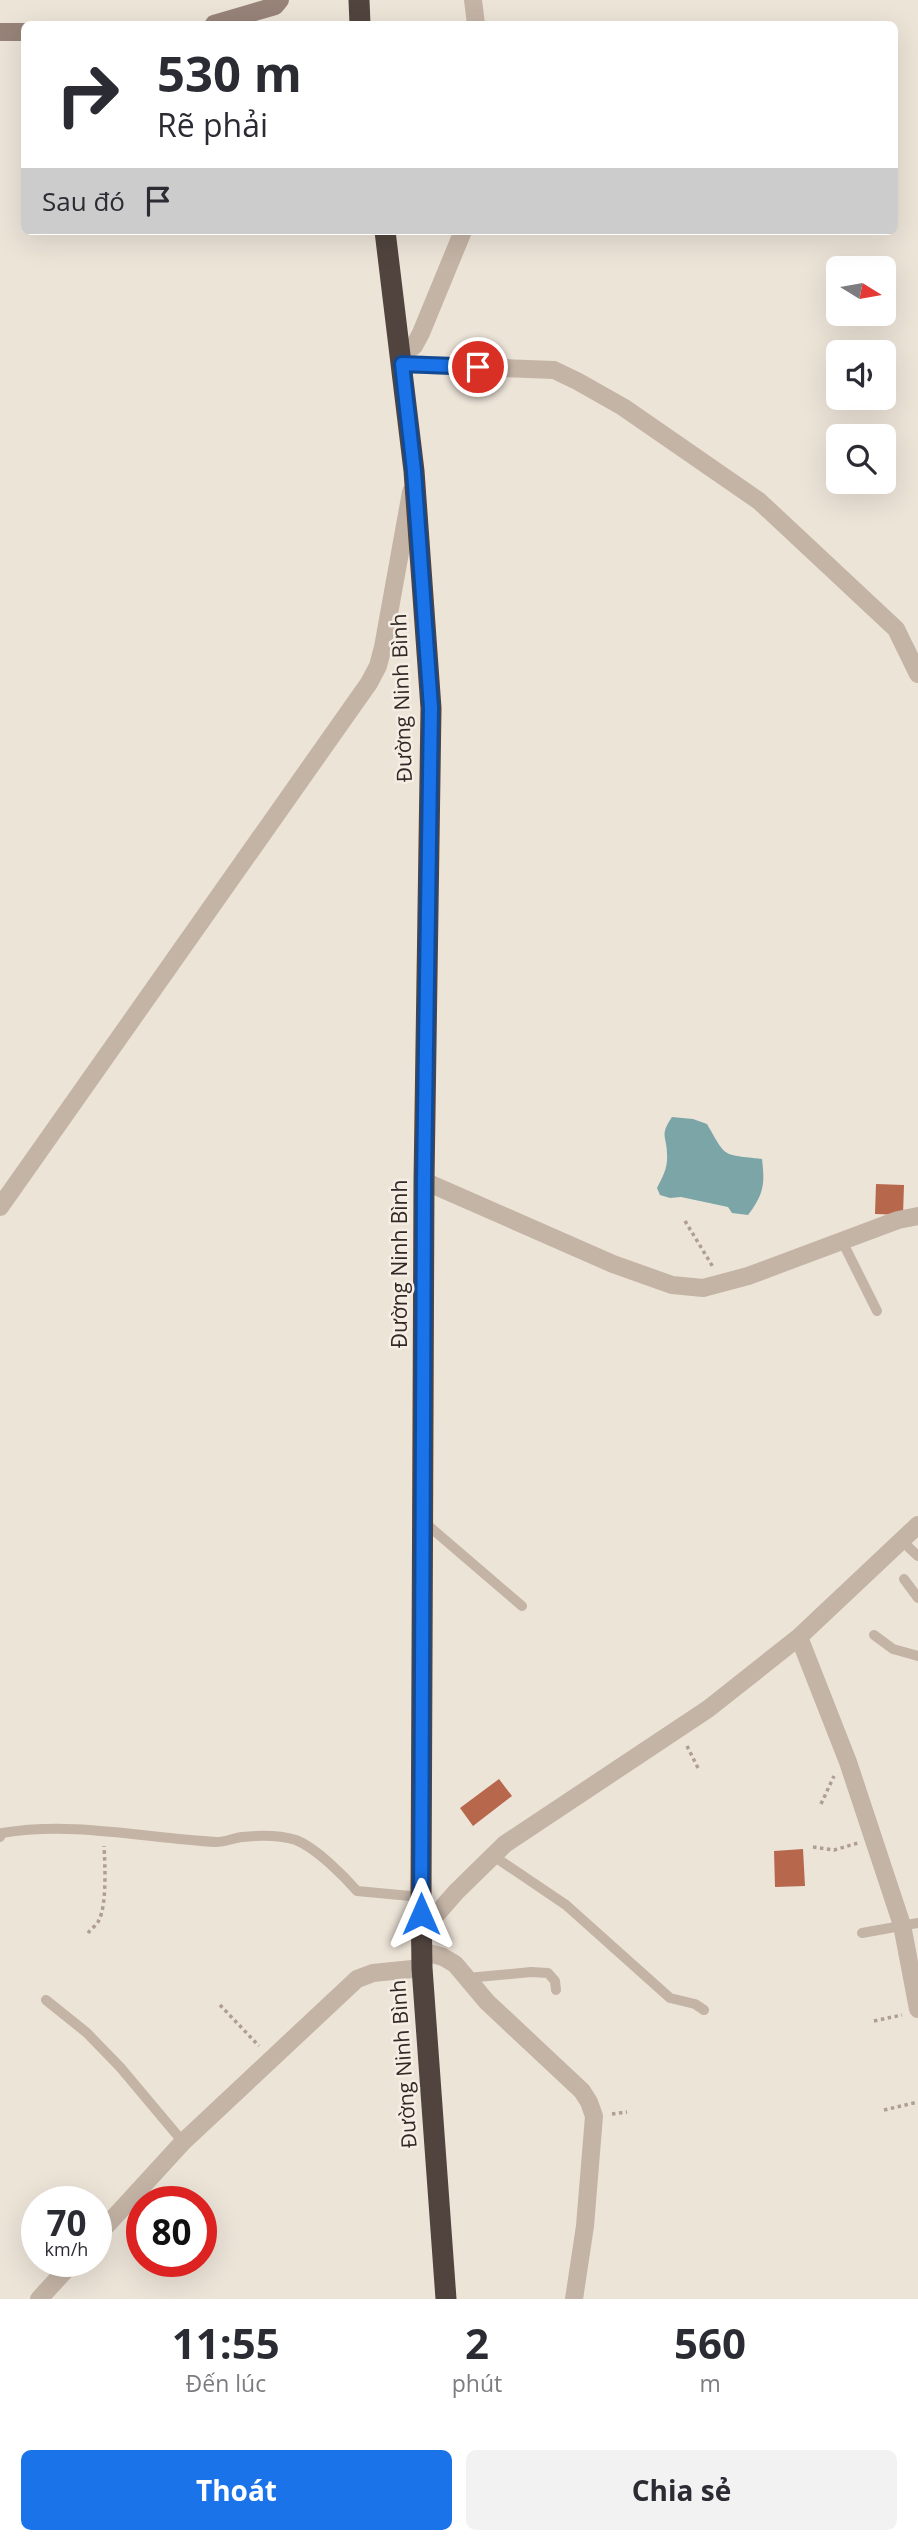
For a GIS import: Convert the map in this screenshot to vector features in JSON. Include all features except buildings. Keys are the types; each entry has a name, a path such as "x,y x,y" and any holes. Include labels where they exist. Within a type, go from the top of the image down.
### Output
{"highway":[{"path":"359,0 360,21"},
{"name":"Đường Ninh Bình","path":"386,235 414,471 431,708 424,1181 421,1897 422,1950 446,2299"}],"main road":[{"path":"224,21 275,6 281,0"},
{"path":"0,32 21,32"}],"street":[{"path":"473,0 475,21"},
{"path":"401,358 414,346 421,334 461,235"},
{"path":"401,358 554,370 577,380 622,407 759,501 896,629 918,674"},
{"path":"0,1207 369,683 378,666 383,647 414,471"},
{"path":"424,1181 613,1264 672,1285 703,1288 748,1276 898,1220 918,1216"},
{"path":"112,2220 183,2142 357,1979 422,1950 492,1855 523,1831 708,1709 799,1637 918,1525"},
{"path":"799,1637 848,1762 873,1839 910,1924 914,2002"},
{"path":"422,1950 455,1964 487,2002 582,2091 589,2102 594,2116 585,2226 574,2299"},
{"path":"38,2299 59,2277"}],"lane":[{"path":"842,1241 877,1311"},
{"path":"423,1522 522,1606"},
{"path":"901,1540 918,1556"},
{"path":"904,1579 918,1598"},
{"path":"874,1634 893,1649 918,1656"},
{"path":"0,1837 2,1833 39,1830 103,1830 219,1842 242,1837 282,1837 299,1841 344,1876 358,1891 421,1897"},
{"path":"492,1855 566,1905 670,1998 704,2010"},
{"path":"862,1933 910,1924"},
{"path":"467,1978 548,1973 555,1981 556,1990"},
{"path":"46,2000 87,2033 120,2067 183,2142"}],"path":[{"path":"685,1221 722,1283"},
{"path":"678,1728 698,1768"},
{"path":"821,1804 839,1768 848,1762"},
{"path":"88,1933 99,1920 101,1912 106,1872 103,1830"},
{"path":"813,1847 834,1850 873,1839"},
{"path":"874,2021 914,2002"},
{"path":"220,2006 272,2060"},
{"path":"884,2110 918,2102"}],"water":[{"path":"672,1117 693,1119 707,1124 718,1144 727,1153 762,1159 762,1189 748,1215 732,1213 728,1207 660,1195 657,1188 665,1172 667,1159 665,1132"}],"route":[{"path":"421,1914 424,1181 431,708 414,471 402,364 478,367"}]}
